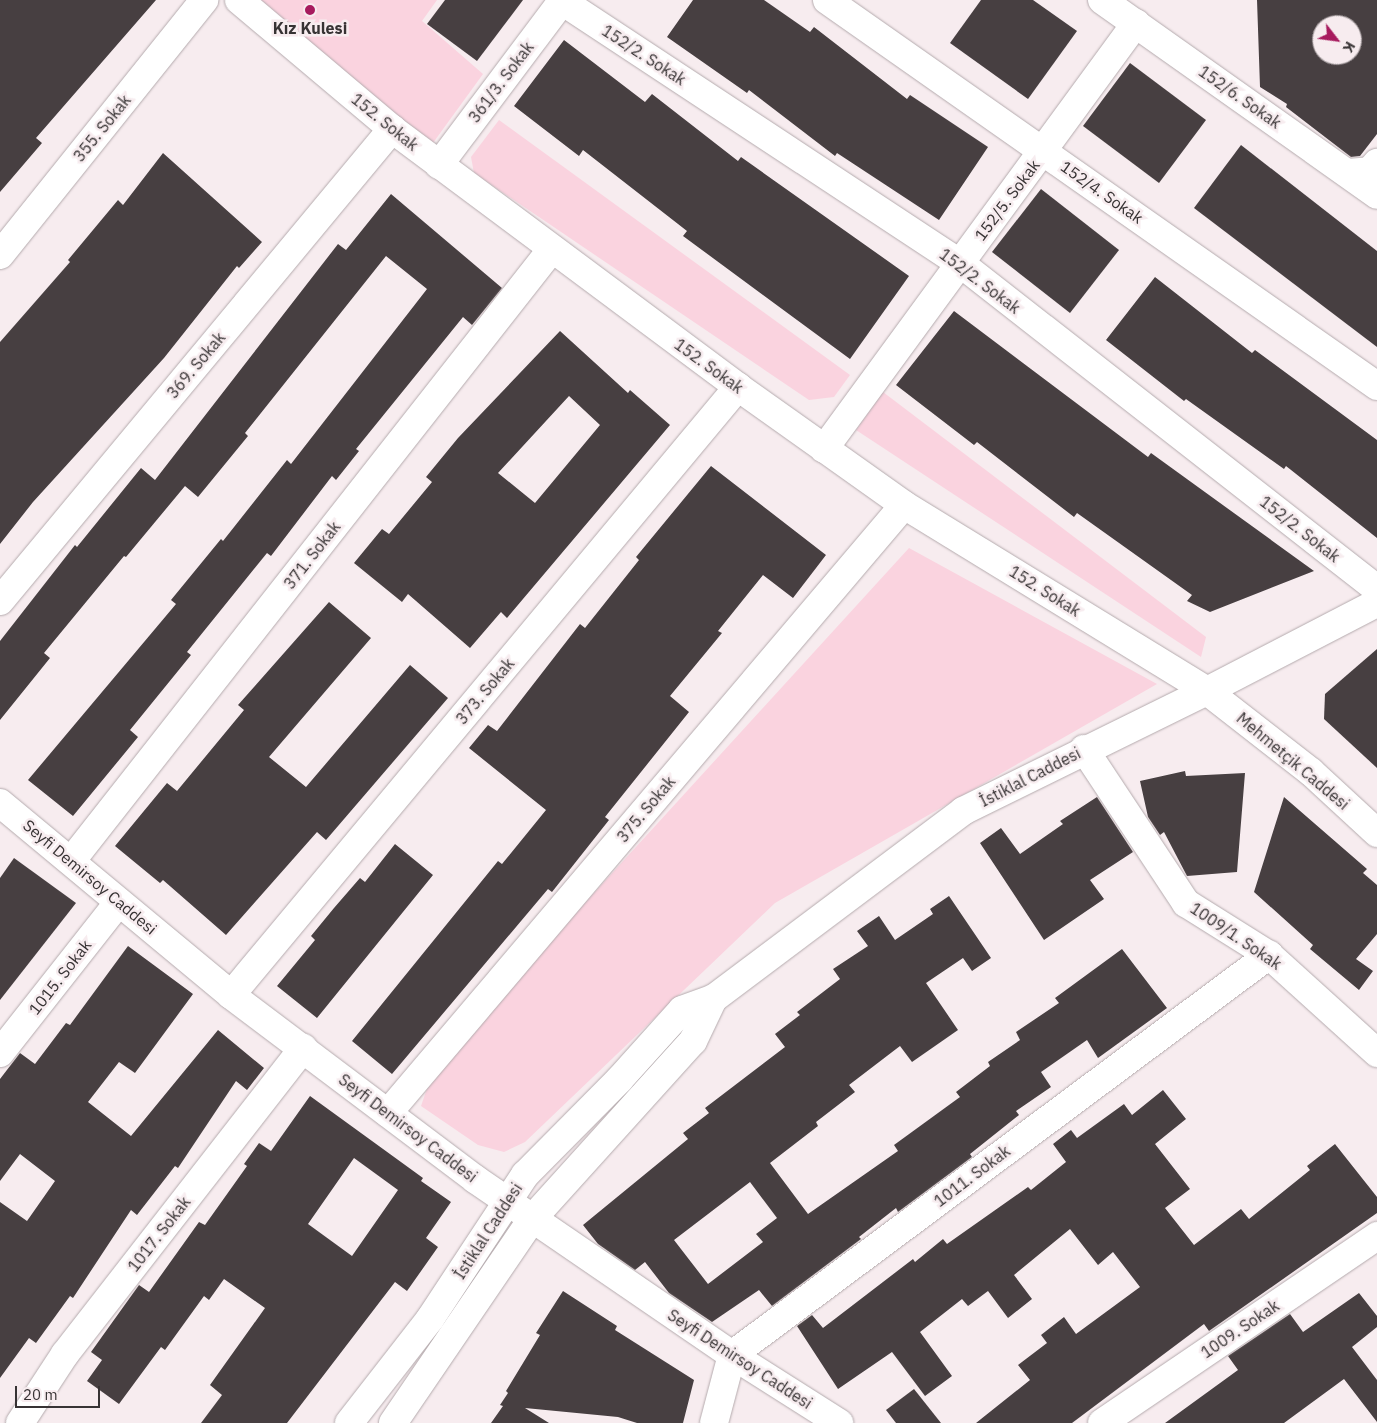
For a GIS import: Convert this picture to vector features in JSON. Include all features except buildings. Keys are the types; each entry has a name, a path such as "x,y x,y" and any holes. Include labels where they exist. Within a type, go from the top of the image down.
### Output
{"street":[{"name":"355. Sokak","path":"0,255 204,0"},
{"name":"152. Sokak","path":"239,0 392,129 552,250 824,449 904,505 1207,691"},
{"name":"361/3. Sokak","path":"439,165 562,0"},
{"name":"152/2. Sokak","path":"562,0 960,263 1377,589"},
{"name":"152/4. Sokak","path":"827,0 1377,386"},
{"name":"152/6. Sokak","path":"1102,0 1377,195"},
{"name":"152/5. Sokak","path":"824,449 1136,23"},
{"name":"369. Sokak","path":"0,601 392,129"},
{"path":"1348,173 1370,171 1377,163"},
{"name":"371. Sokak","path":"72,860 552,250"},
{"name":"373. Sokak","path":"231,995 738,387"},
{"name":"375. Sokak","path":"388,1113 904,505"},
{"name":"İstiklal Caddesi","path":"348,1423 430,1319 505,1201 525,1175 620,1080 682,1010 713,999 963,811 1207,691 1377,603"},
{"name":"Mehmetçik Caddesi","path":"1207,691 1311,772 1377,833"},
{"name":"1009/1. Sokak","path":"1084,750 1186,903 1269,955 1377,1053"},
{"name":"Seyfi Demirsoy Caddesi","path":"0,803 72,860 119,902 231,995 505,1201 732,1355 838,1423"},
{"name":"1015. Sokak","path":"0,1053 119,902"},
{"name":"1011. Sokak","path":"732,1355 1269,955"},
{"name":"İstiklal Caddesi","path":"393,1423 532,1219 693,1041 713,999"},
{"name":"1017. Sokak","path":"20,1423 65,1354 303,1048"},
{"name":"1009. Sokak","path":"1102,1423 1377,1236"},
{"path":"714,1423 732,1355"}],"shaded area":[{"path":"239,0 437,0 422,21 483,74 425,154"},
{"path":"499,120 850,375 834,397 809,400 474,173 471,157"},
{"path":"883,392 1206,637 1201,657 856,430"},
{"path":"909,548 1157,684 775,903 525,1142 504,1152 478,1145 421,1106 431,1077 509,986"}],"place":[{"name":"Kız Kulesi","path":"310,10"}]}
